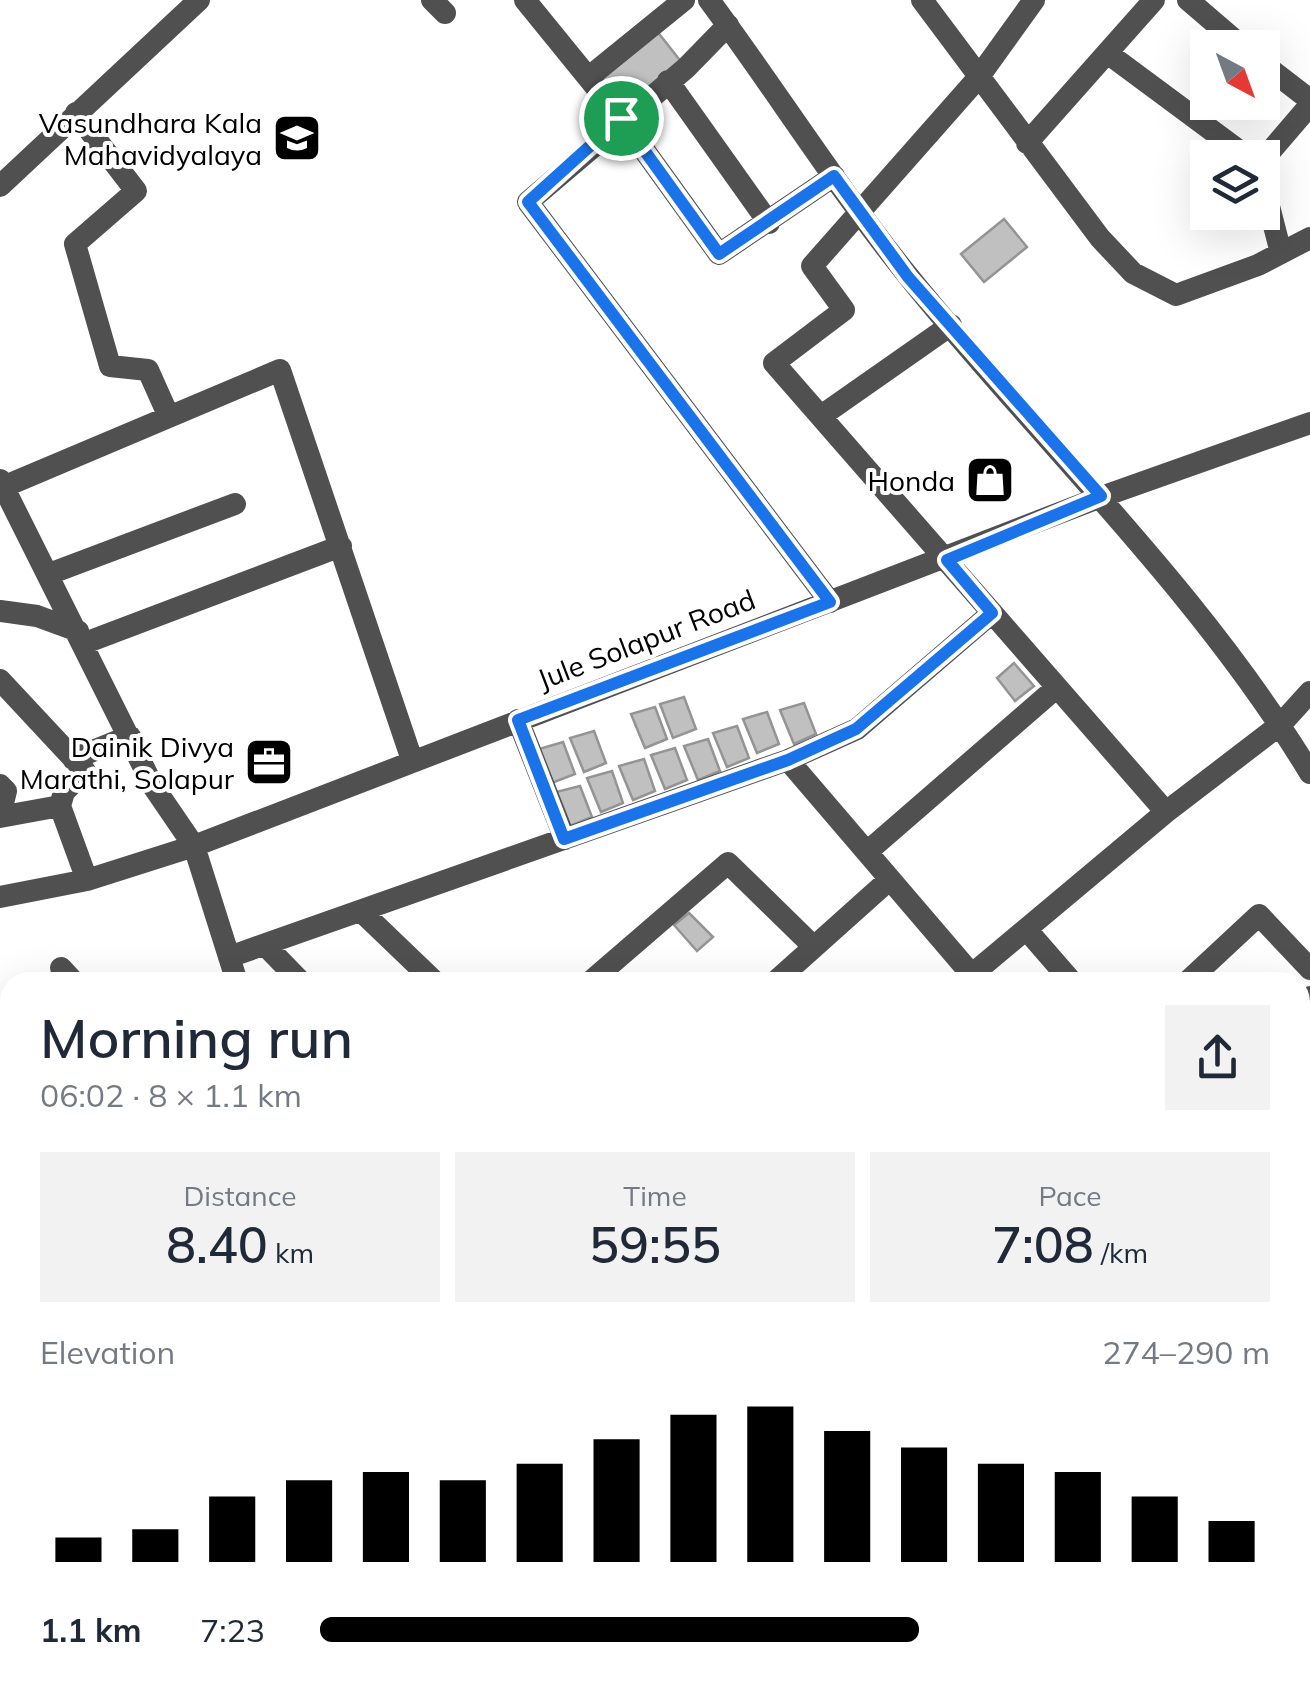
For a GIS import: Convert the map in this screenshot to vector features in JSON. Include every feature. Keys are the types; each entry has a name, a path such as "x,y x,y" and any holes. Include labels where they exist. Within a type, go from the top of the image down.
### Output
{"street":[{"path":"0,186 199,0"},
{"path":"525,0 621,118 719,254 834,176"},
{"path":"588,77 684,0"},
{"path":"709,0 834,176 951,325 1101,496 1280,724 1310,773"},
{"path":"922,0 1028,143 1133,273 1176,296 1310,238"},
{"path":"1034,0 978,78 812,266 844,310 774,363 1166,812"},
{"path":"1028,143 1110,55 1154,0"},
{"path":"1188,0 1223,30"},
{"path":"728,26 528,202 830,602"},
{"path":"1110,55 1224,140"},
{"path":"1279,140 1310,102 1280,77"},
{"path":"668,82 769,223"},
{"path":"76,113 136,191 75,244 110,366 148,370 169,417"},
{"path":"1276,230 1282,253"},
{"path":"821,416 951,325"},
{"path":"234,972 194,846 153,786 2,484 280,370 412,760"},
{"name":"Jule Solapur Road","path":"0,897 88,880 194,846 947,560 1101,496 1310,423"},
{"path":"49,574 235,504"},
{"path":"0,611 37,616 81,637 341,546"},
{"path":"229,957 788,760 856,729 992,613"},
{"path":"0,680 84,771 64,792 60,806 88,880"},
{"path":"867,852 1056,688"},
{"path":"976,972 1166,812 1280,724 1310,692"},
{"path":"518,720 564,839"},
{"path":"74,759 130,736"},
{"path":"788,760 890,879 963,972"},
{"path":"0,785 6,791 0,816 60,806"},
{"path":"602,972 728,863 814,947"},
{"path":"786,972 890,879"},
{"path":"360,911 424,972"},
{"path":"1198,972 1259,915 1310,970"},
{"path":"1026,929 1063,972"},
{"path":"265,945 291,972"}],"building":[{"path":"653,26 686,68 621,118 589,77"},
{"path":"1004,219 1027,247 984,282 961,254"},
{"path":"1014,663 1034,686 1015,701 997,678"},
{"path":"684,697 696,729 673,738 660,704"},
{"path":"804,703 816,734 794,744 780,710"},
{"path":"655,707 667,739 645,748 631,714"},
{"path":"767,712 779,744 757,753 743,719"},
{"path":"737,726 749,758 727,767 713,733"},
{"path":"594,731 606,763 584,772 570,738"},
{"path":"708,739 720,771 698,780 684,746"},
{"path":"563,742 575,774 552,783 539,749"},
{"path":"675,748 687,780 665,789 651,755"},
{"path":"644,759 655,791 633,800 619,766"},
{"path":"612,771 623,803 601,812 587,778"},
{"path":"580,786 592,817 570,826 556,792"},
{"path":"689,913 713,937 697,951 674,925"}],"place":[{"name":"Vasundhara Kala Mahavidyalaya","path":"297,138"},
{"name":"Honda","path":"990,480"},
{"name":"Dainik Divya Marathi, Solapur","path":"269,762"}],"route":[{"path":"621,118 719,254 834,176 908,277 1101,496 947,560 992,613 856,729 788,760 564,839 518,720 830,602 528,202 621,118"}]}
